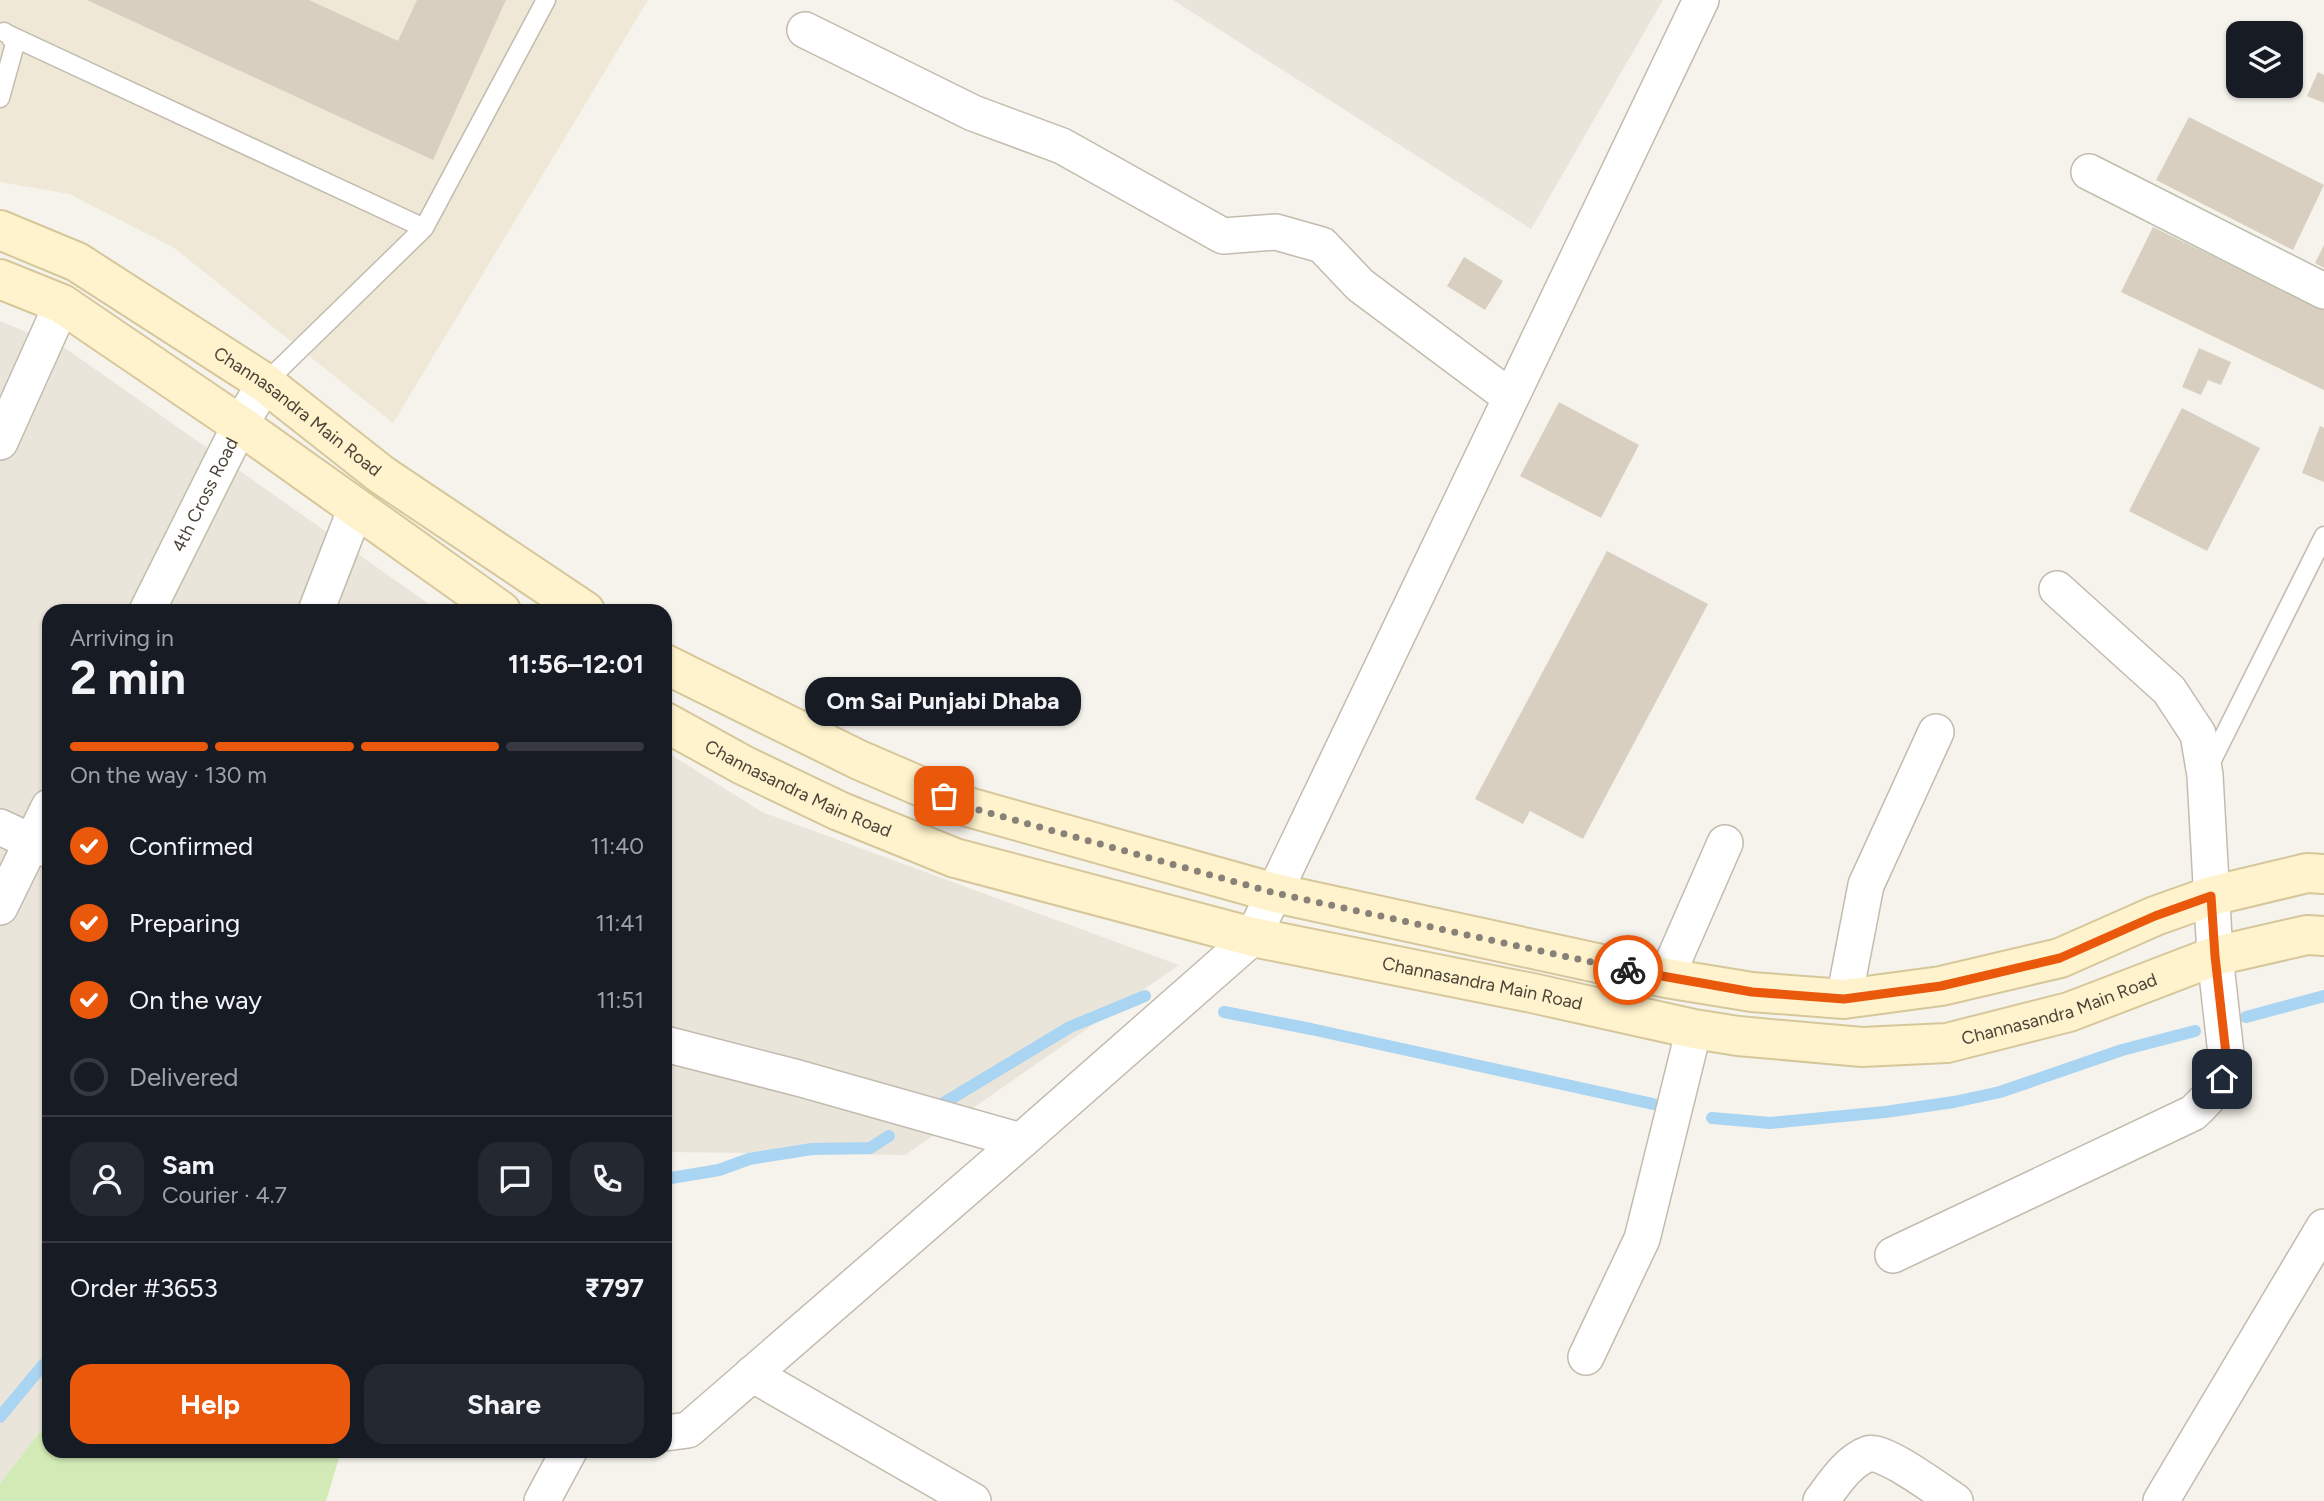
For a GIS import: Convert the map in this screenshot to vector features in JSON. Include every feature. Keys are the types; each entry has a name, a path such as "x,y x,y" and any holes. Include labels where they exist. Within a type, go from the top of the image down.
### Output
{"main road":[{"name":"Channasandra Main Road","path":"0,230 77,262 265,383 382,475 575,604"},
{"path":"0,279 62,304 240,425 491,604"},
{"path":"672,667 873,765 968,807 1275,893 1666,978 1752,992 1844,999 1941,986 2060,958 2155,916 2211,896 2308,873 2324,874"},
{"name":"Channasandra Main Road","path":"672,726 743,765 854,817 955,858 1253,937 1738,1036 1861,1047 1947,1043 2069,1012 2215,956 2307,935 2324,936"},
{"path":"854,817 873,765"}],"street":[{"path":"672,1432 688,1430 1253,937 1701,0"},
{"path":"805,30 973,113 1062,146 1223,236 1276,232 1322,245 1360,285 1510,397"},
{"path":"2089,172 2324,290"},
{"path":"0,442 62,304"},
{"name":"4th Cross Road","path":"150,604 240,425 265,383"},
{"path":"319,604 356,509"},
{"path":"1893,1255 2193,1113 2206,1101 2222,1079 2227,1063 2215,956 2205,775 2198,734 2169,690 2057,589"},
{"path":"1844,999 1866,885 1936,732"},
{"path":"0,827 40,846 0,908"},
{"path":"1666,978 1725,843"},
{"path":"1586,1357 1642,1239 1694,1029"},
{"path":"672,1046 1021,1141"},
{"path":"2161,1501 2324,1227"},
{"path":"752,1374 973,1501"},
{"path":"1821,1501 1853,1463 1870,1453 1886,1456 1955,1501"},
{"path":"542,1501 565,1458"}],"lane":[{"path":"265,383 425,228 546,0"},
{"path":"4,32 425,228"},
{"path":"0,98 15,44 4,32"},
{"path":"2205,775 2324,536"}],"shaded area":[{"path":"0,0 648,0 393,423 173,247 69,194 0,182"},
{"path":"1173,0 1663,0 1531,229"},
{"path":"0,321 65,348 429,604 42,604 42,1429 0,1484"},
{"path":"672,755 762,812 1179,965 905,1155 672,1152"}],"green space":[{"path":"42,1429 42,1458 339,1458 326,1501 0,1501 0,1484"}],"building":[{"path":"87,0 309,0 398,41 417,0 506,0 433,160"},
{"path":"2318,72 2324,75 2324,103 2307,96"},
{"path":"2189,117 2324,185 2293,250 2156,180"},
{"path":"2153,227 2324,310 2324,390 2121,292"},
{"path":"2324,245 2324,268 2315,263"},
{"path":"1464,257 1503,281 1485,310 1447,286"},
{"path":"2199,348 2231,362 2221,385 2208,380 2201,395 2182,387"},
{"path":"1559,402 1639,445 1601,518 1520,476"},
{"path":"2182,408 2260,448 2207,551 2129,511"},
{"path":"2320,426 2324,428 2324,482 2302,473"},
{"path":"1607,551 1708,604 1583,839 1530,811 1523,824 1475,799"}],"waterway":[{"path":"942,1104 1070,1027 1145,996"},
{"path":"2246,1017 2324,996"},
{"path":"1224,1012 1653,1104"},
{"path":"1712,1118 1770,1123 1885,1112 1954,1102 2000,1092 2122,1050 2195,1031"},
{"path":"672,1178 719,1170 749,1159 812,1149 870,1148 889,1136"},
{"path":"0,1417 42,1366"}],"way so far":[{"path":"944,796 968,807 1275,893 1628,970"}],"place":[{"name":"Om Sai Punjabi Dhaba","path":"944,796"}],"route":[{"path":"1628,970 1752,992 1844,999 1941,986 2060,958 2155,916 2211,896 2227,1063 2222,1079"}]}
